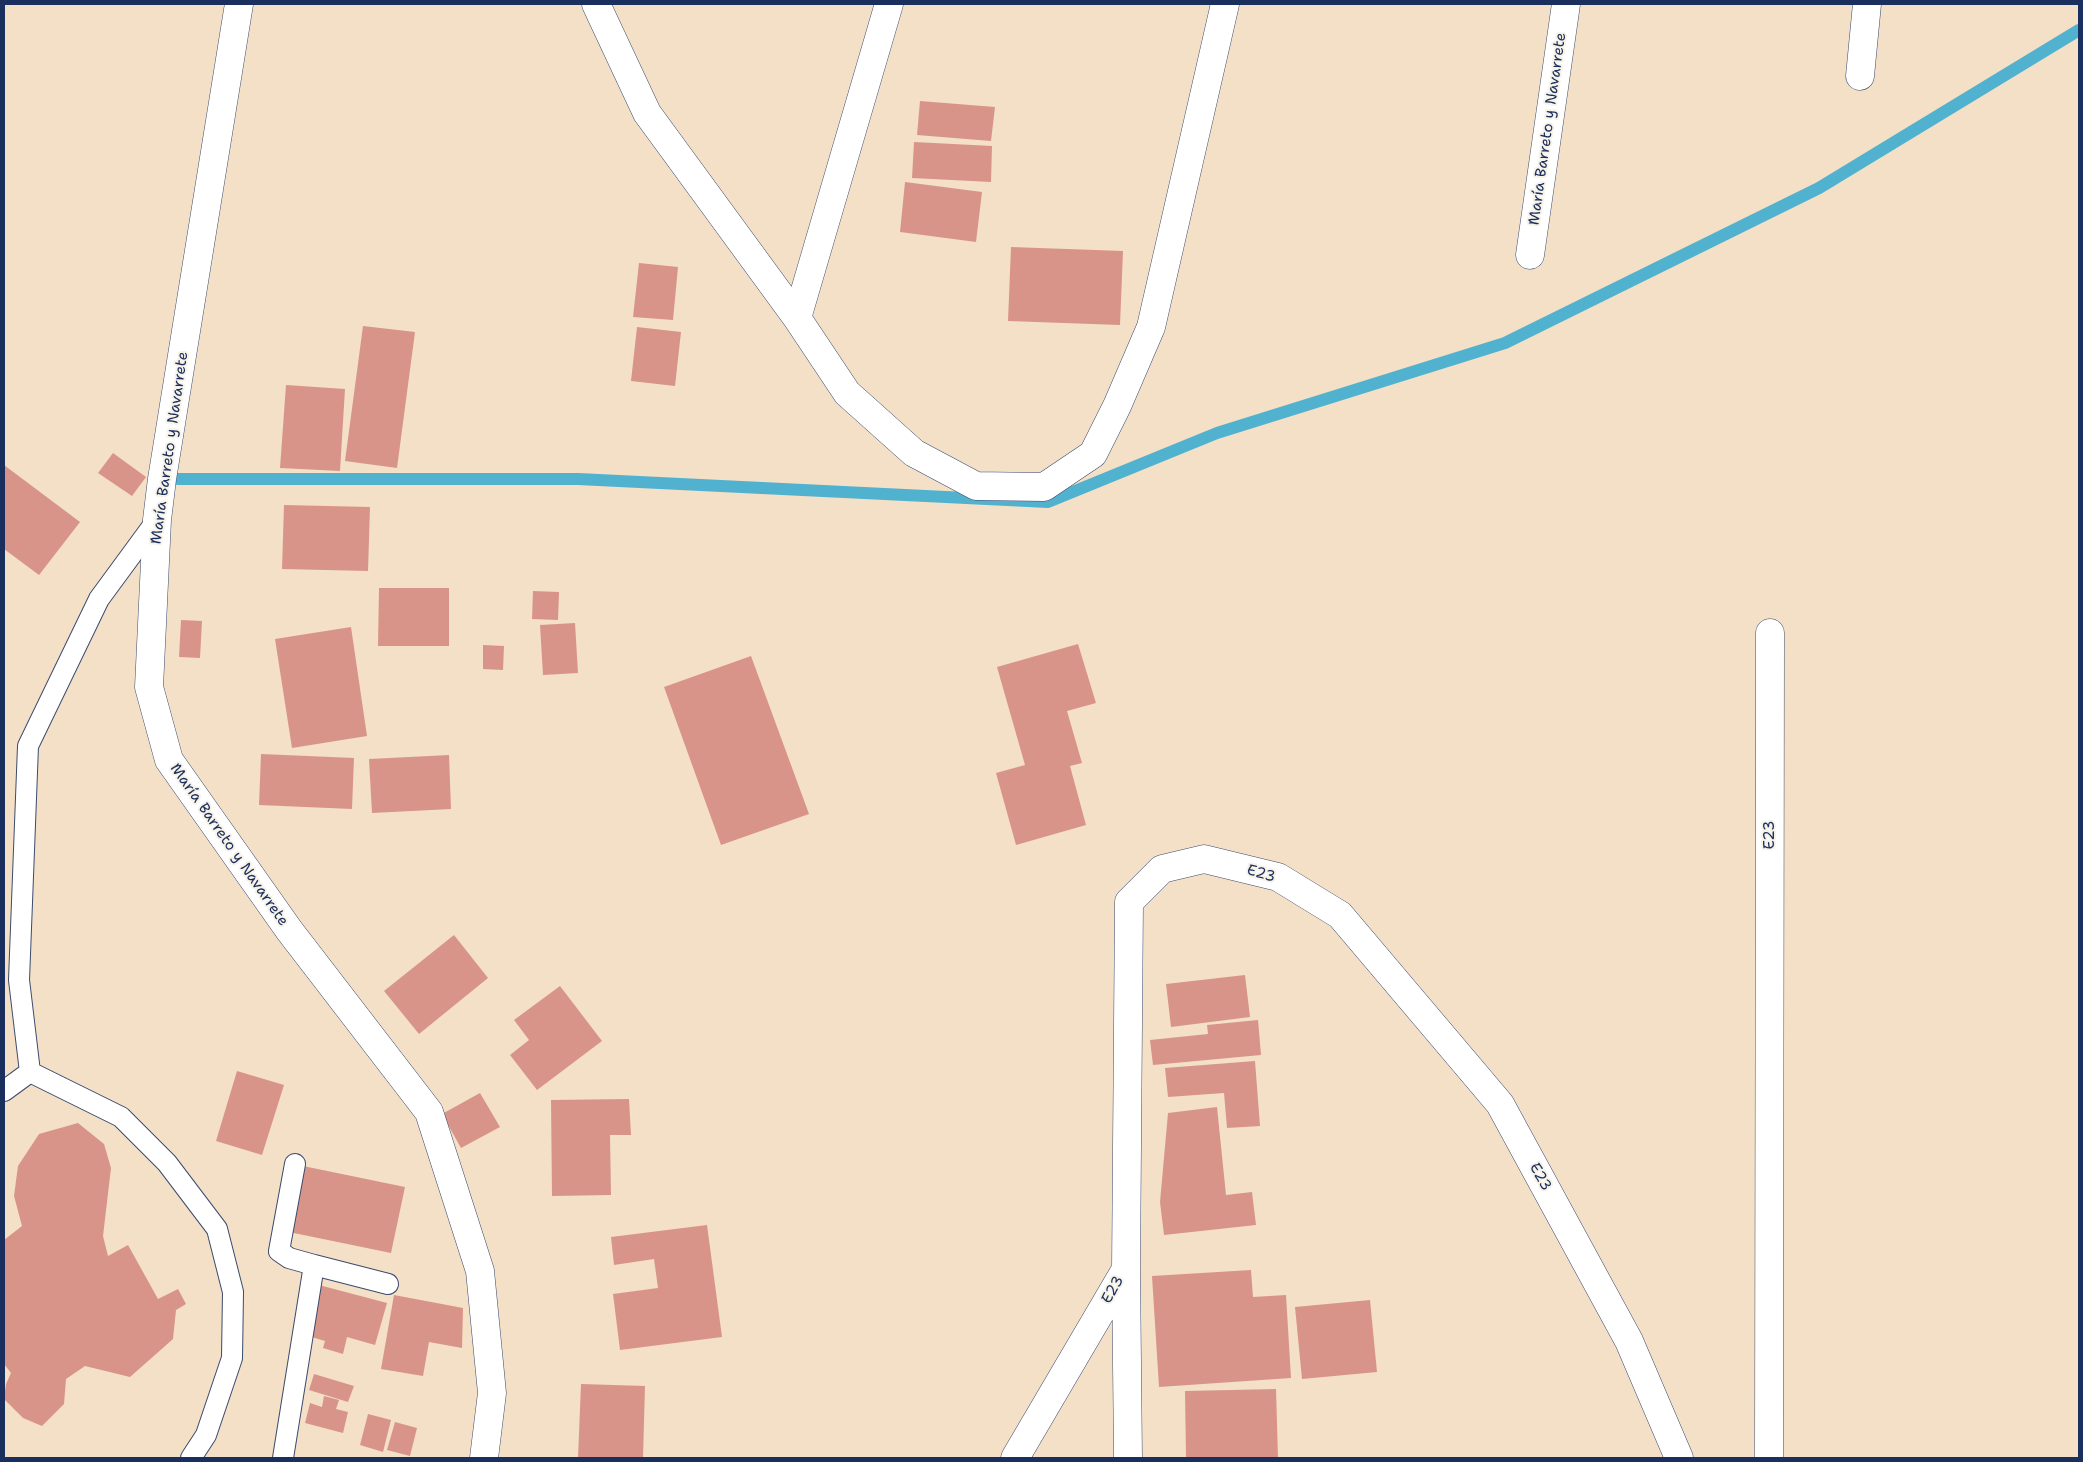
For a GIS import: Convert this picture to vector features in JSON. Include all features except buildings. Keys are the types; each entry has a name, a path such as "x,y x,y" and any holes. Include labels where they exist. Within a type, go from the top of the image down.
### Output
{"street":[{"name":"María Barreto y Navarrete","path":"239,4 164,465 157,520 149,687 169,760 289,930 429,1112 480,1271 492,1393 484,1458"},
{"path":"596,4 647,114 797,318 847,393 914,453 976,486 1044,487 1094,454 1151,327 1225,4"},
{"path":"797,318 889,4"},
{"name":"María Barreto y Navarrete","path":"1530,255 1566,4"},
{"path":"1860,76 1867,4"},
{"name":"E23","path":"1769,1458 1770,633"},
{"name":"E23","path":"1016,1458 1126,1269 1129,902 1162,869 1204,859 1278,877 1340,915 1500,1104 1630,1341 1679,1458"},
{"path":"1126,1269 1128,1458"}],"lane":[{"path":"30,1072 19,980 28,746 99,599 157,520"},
{"path":"4,1091 30,1072"},
{"path":"30,1072 122,1117 167,1163 217,1229 233,1292 232,1358 206,1435 191,1458"},
{"path":"295,1164 279,1251 290,1258 388,1284"},
{"path":"283,1458 314,1265"}],"waterway":[{"path":"162,479 578,479 1048,502 1217,433 1505,343 1819,188 2079,30"}]}
